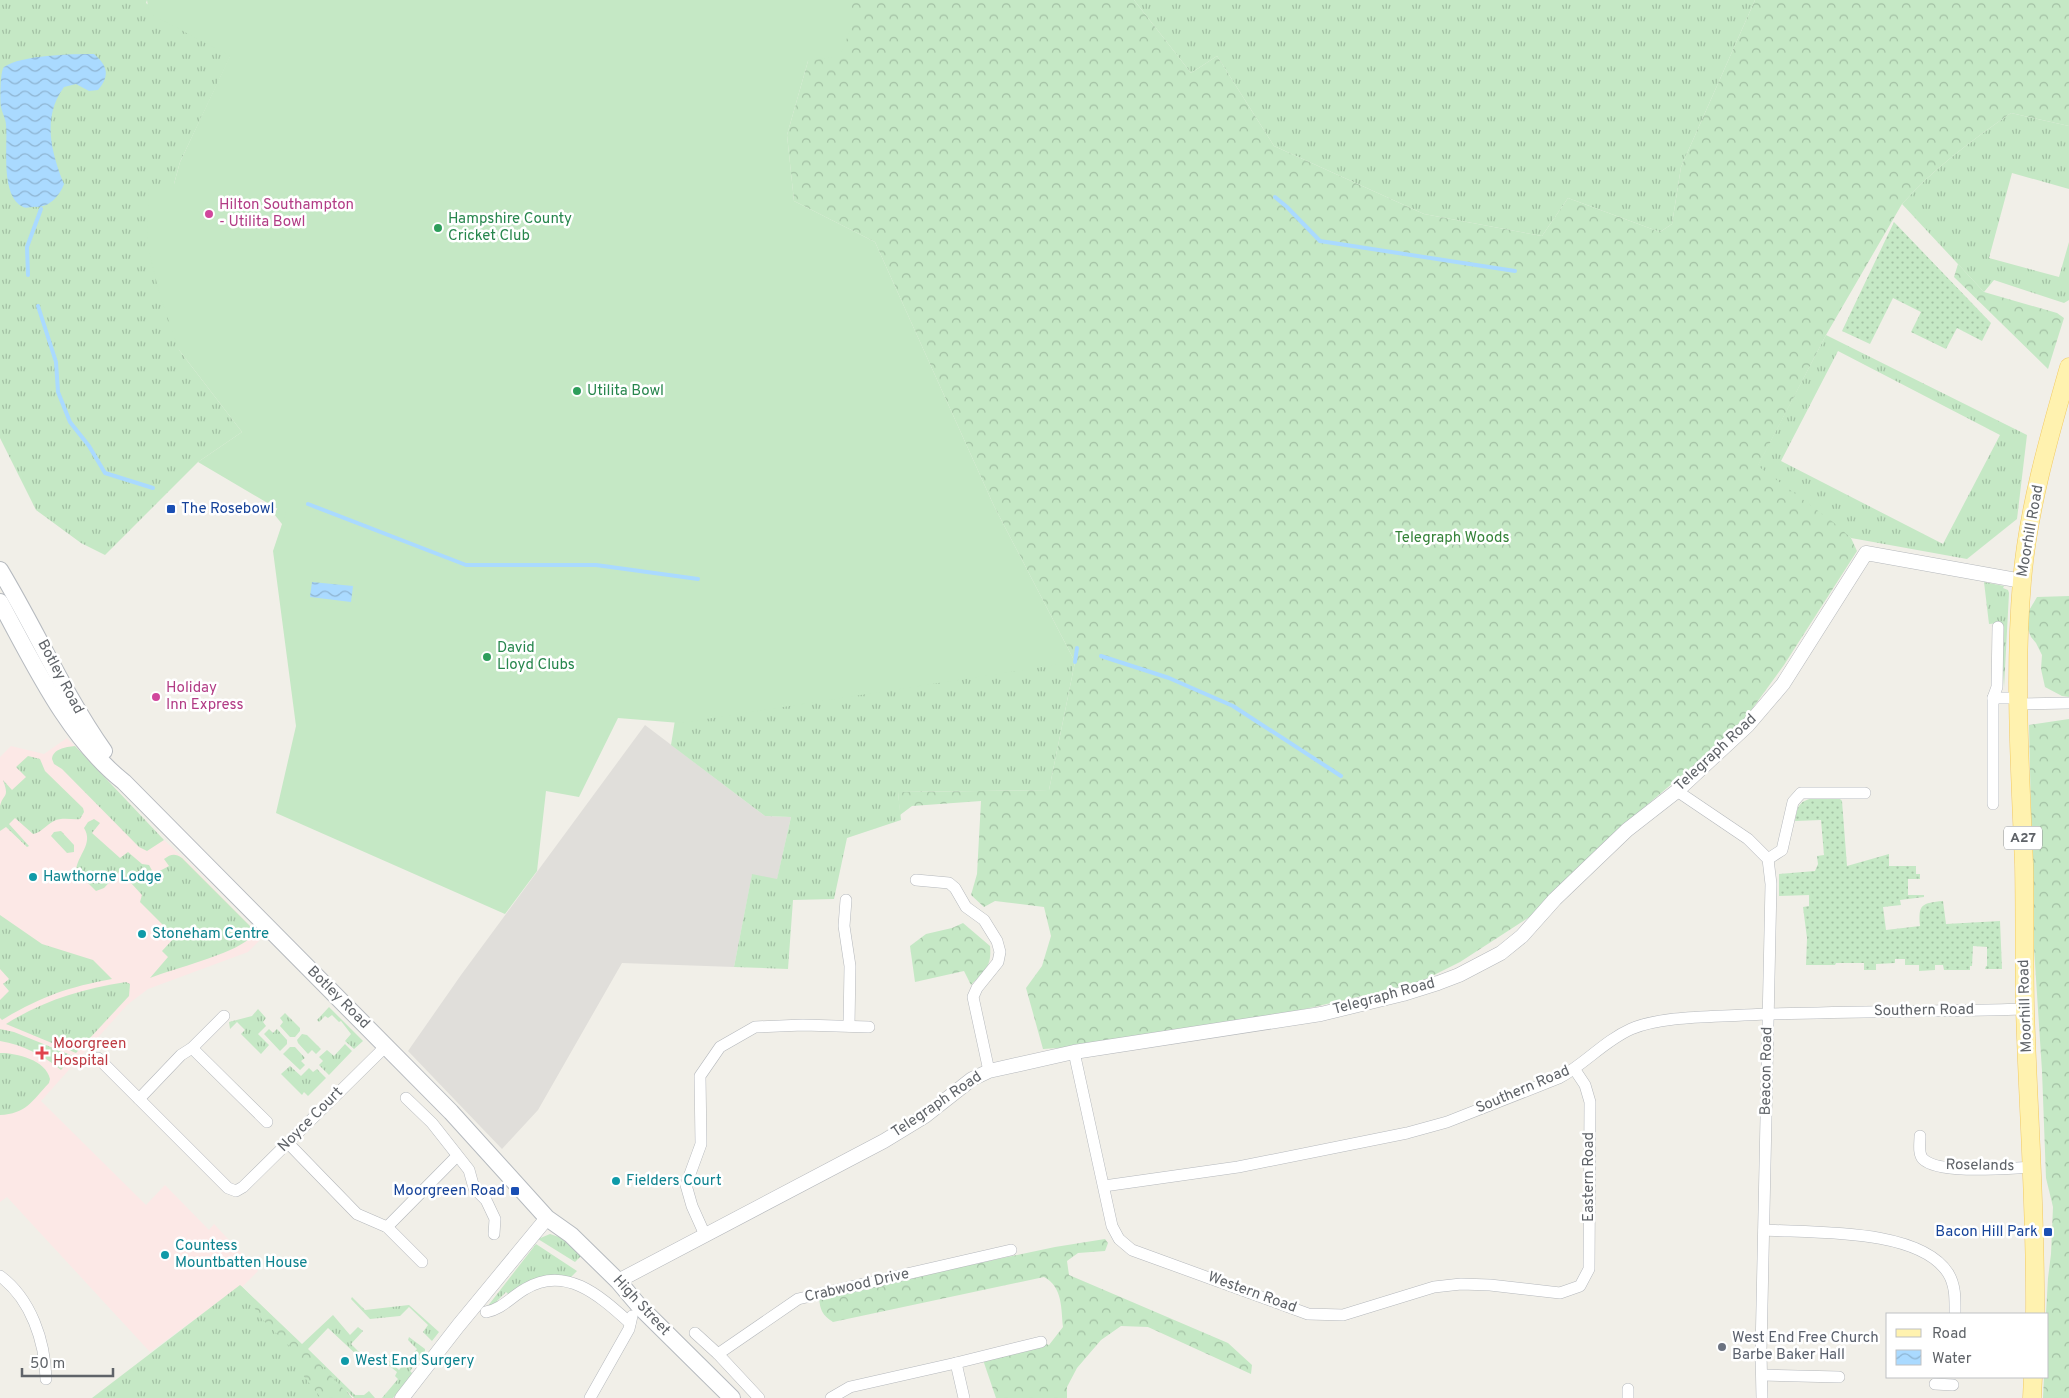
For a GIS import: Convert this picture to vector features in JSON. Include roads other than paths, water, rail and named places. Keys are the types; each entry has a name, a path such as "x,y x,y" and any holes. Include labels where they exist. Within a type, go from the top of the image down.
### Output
{"main road":[{"name":"Moorhill Road","path":"2035,1313 2036,1262 2025,1009 2024,875 2018,701 2022,581 2033,510 2049,437 2069,366"},
{"name":"Botley Road","path":"0,570 20,603 86,726 124,782"},
{"name":"Botley Road","path":"0,602 38,670 76,732 105,767 124,782 451,1112 547,1218"},
{"name":"High Street","path":"547,1218 571,1235 618,1281 640,1307 732,1398"},
{"path":"2032,1398 2033,1378"}],"street":[{"name":"Telegraph Road","path":"618,1281 884,1141 925,1116 972,1079 989,1071 1074,1052 1321,1014 1403,994 1460,975 1501,953 1522,936 1555,899 1627,830 1677,791 1748,725 1783,684 1866,553 2022,581"},
{"path":"1993,804 1994,698 1997,687 1998,626"},
{"path":"1994,698 2069,703"},
{"path":"1677,791 1748,839 1768,860 1782,850 1793,802 1800,793 1866,793"},
{"name":"Beacon Road","path":"1762,1398 1761,1352 1771,884 1768,860"},
{"path":"916,880 949,883 955,888 966,907 984,920 997,941 1000,952 998,962 977,988 973,997 979,1034 989,1071"},
{"path":"846,900 844,926 850,966 849,1026"},
{"name":"Southern Road","path":"1104,1186 1238,1166 1407,1133 1447,1122 1559,1078 1575,1070 1613,1039 1631,1029 1650,1023 1769,1014 2025,1009"},
{"path":"98,1058 139,1099 181,1055 192,1048 224,1016"},
{"path":"705,1234 692,1206 686,1185 701,1144 700,1076 720,1047 755,1027 869,1027"},
{"name":"Noyce Court","path":"139,1099 228,1188 236,1191 243,1187 288,1144 386,1046"},
{"path":"192,1048 267,1122"},
{"name":"Western Road","path":"1074,1052 1112,1226 1125,1246 1132,1250 1308,1314 1344,1315 1434,1287 1490,1284 1560,1293 1580,1286"},
{"name":"Eastern Road","path":"1575,1070 1585,1085 1590,1102 1589,1269 1580,1286"},
{"path":"406,1098 432,1123 469,1170 474,1188 486,1200 495,1219 494,1234"},
{"name":"Roselands","path":"1920,1136 1921,1156 1924,1160 1936,1165 1961,1169 2032,1167"},
{"path":"288,1144 357,1214 387,1227 422,1262"},
{"path":"387,1227 457,1156"},
{"path":"402,1398 458,1326 547,1218"},
{"path":"1764,1230 1884,1238 1914,1247 1941,1264 1949,1274 1953,1286 1955,1313"},
{"name":"Crabwood Drive","path":"718,1354 798,1299 1010,1250"},
{"path":"0,1276 11,1286 26,1306 41,1337 46,1378"},
{"path":"486,1312 496,1310 534,1284 555,1280 570,1282 591,1290 630,1323"},
{"path":"590,1398 630,1329 631,1318 640,1307"},
{"path":"695,1333 718,1354 759,1398"},
{"path":"831,1398 850,1387 956,1364 1041,1342"},
{"path":"956,1364 964,1398"},
{"path":"1763,1375 1839,1378"}],"water":[{"path":"94,54 105,67 106,76 102,85 98,90 89,91 76,84 64,87 57,98 53,110 51,122 52,147 64,184 50,203 37,207 23,207 11,193 8,182 6,123 1,103 4,67 22,60 34,58"},
{"path":"312,582 353,586 351,602 310,597"}],"waterway":[{"path":"1275,197 1320,241 1515,271"},
{"path":"28,275 27,247 41,209"},
{"path":"38,306 56,362 58,392 70,422 89,446 105,473 153,488"},
{"path":"308,504 466,565 596,565 698,579"},
{"path":"1075,662 1077,648"},
{"path":"1101,656 1169,678 1233,706 1341,776"}],"place":[{"name":"Hilton Southampton - Utilita Bowl","path":"209,214"},
{"name":"Hampshire County Cricket Club","path":"438,228"},
{"name":"Utilita Bowl","path":"577,391"},
{"name":"The Rosebowl","path":"171,509"},
{"name":"David Lloyd Clubs","path":"487,657"},
{"name":"Holiday Inn Express","path":"156,697"},
{"name":"Hawthorne Lodge","path":"33,877"},
{"name":"Stoneham Centre","path":"142,934"},
{"name":"Moorgreen Hospital","path":"42,1053"},
{"name":"Fielders Court","path":"616,1181"},
{"name":"Moorgreen Road","path":"515,1191"},
{"name":"Bacon Hill Park","path":"2048,1232"},
{"name":"Countess Mountbatten House","path":"165,1255"},
{"name":"West End Free Church Barbe Baker Hall","path":"1722,1347"},
{"name":"West End Surgery","path":"345,1361"}],"park label":[{"name":"Telegraph Woods","path":"1452,538"}]}
